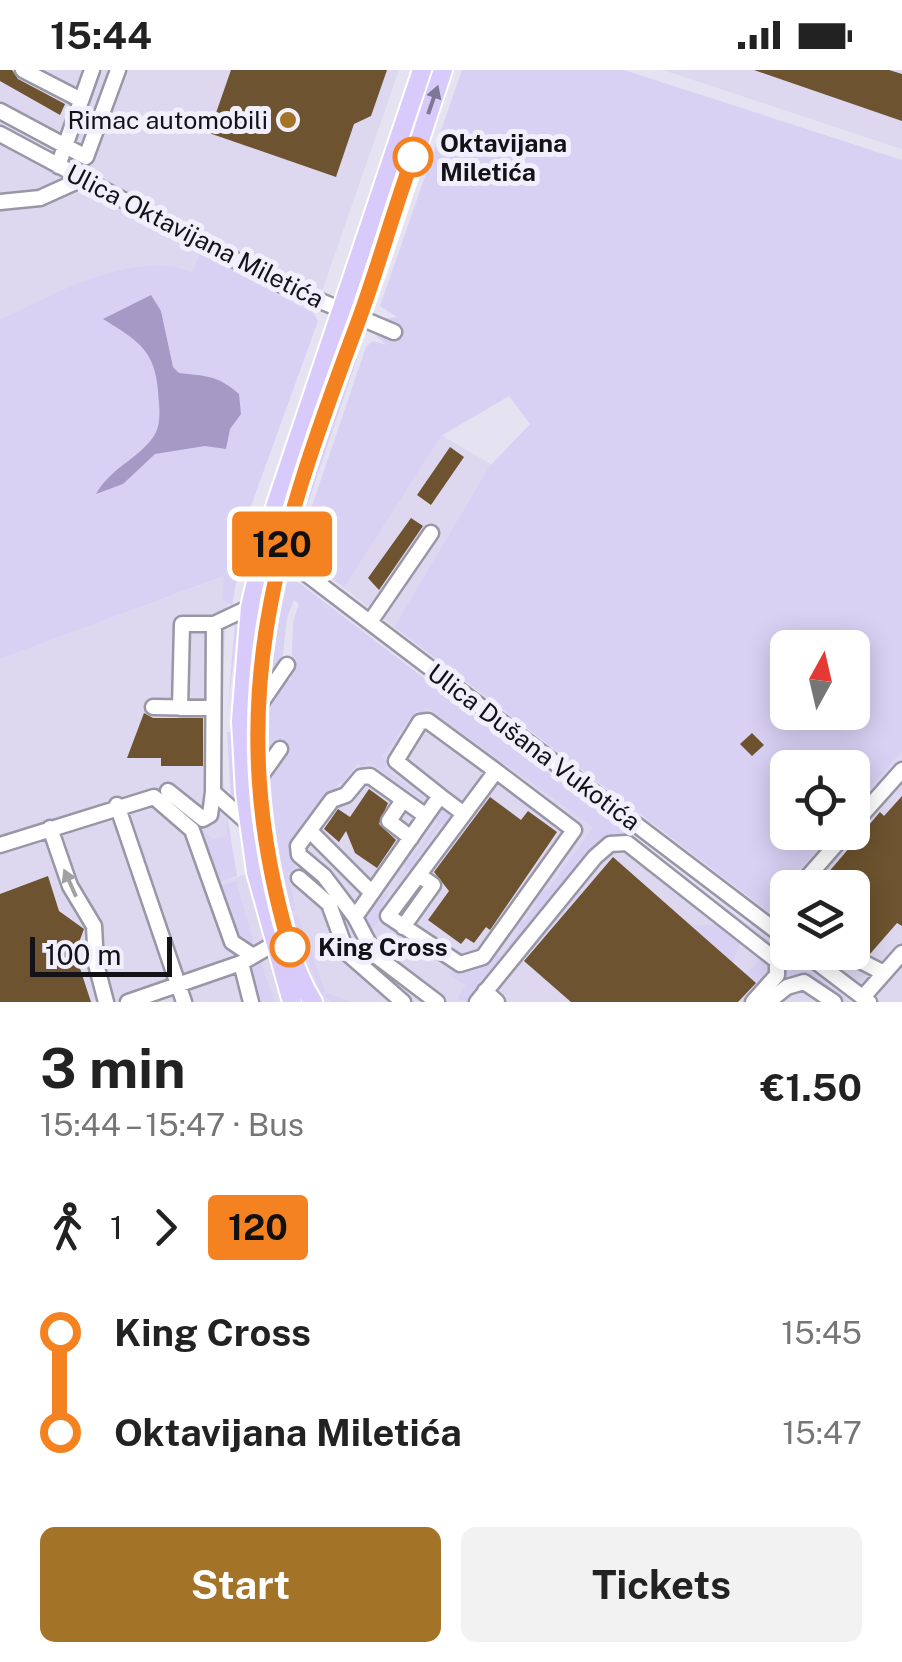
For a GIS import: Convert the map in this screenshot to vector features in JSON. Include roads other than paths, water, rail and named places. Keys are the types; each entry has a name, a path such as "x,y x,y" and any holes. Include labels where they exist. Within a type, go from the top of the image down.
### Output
{"main road":[{"path":"313,1002 301,981 278,904 248,716 278,558 422,70"},
{"path":"292,1002 274,944 249,824 250,607 271,520 443,70"}],"street":[{"path":"25,70 81,100"},
{"path":"58,166 92,70"},
{"path":"0,111 80,156 89,154 118,70"},
{"name":"Ulica Oktavijana Miletića","path":"0,134 280,284 394,332"},
{"path":"0,202 40,198 82,179"},
{"path":"370,622 432,534"},
{"name":"Ulica Dušana Vukotića","path":"278,558 370,622 770,926"},
{"path":"180,708 182,624 214,624 250,607"},
{"path":"168,791 203,819 210,815 214,624"},
{"path":"212,728 248,716 284,671 258,671"},
{"path":"153,707 212,708"},
{"path":"388,916 451,960 473,963 483,958 574,830 424,720 396,760 464,814"},
{"path":"256,750 278,752 257,780"},
{"path":"870,806 902,770"},
{"path":"369,944 496,771"},
{"path":"426,816 370,776 361,777 346,795 332,800 298,846 299,854 324,876 355,917 384,964 437,1002"},
{"path":"213,792 249,824"},
{"path":"355,917 440,796"},
{"path":"0,845 154,797 192,830 232,942 245,959 251,1002"},
{"path":"403,800 390,821 411,838"},
{"path":"117,806 184,1002"},
{"path":"50,828 70,886 94,926 96,964 106,1002"},
{"path":"310,831 372,893"},
{"path":"498,1002 481,997 595,857 610,844 628,843 777,961 777,975 753,1002"},
{"path":"814,870 831,850"},
{"path":"339,856 324,876 305,883 329,904 347,953 403,1002"},
{"path":"403,927 433,884 419,875"},
{"path":"128,1002 245,959 274,944"},
{"path":"827,970 866,1000 902,953"},
{"path":"870,966 884,973"},
{"path":"768,1002 787,988 804,982 834,1002"}],"place":[{"name":"Rimac automobili","path":"288,120"},
{"name":"Oktavijana Miletića","path":"413,157"},
{"name":"King Cross","path":"290,947"}]}
